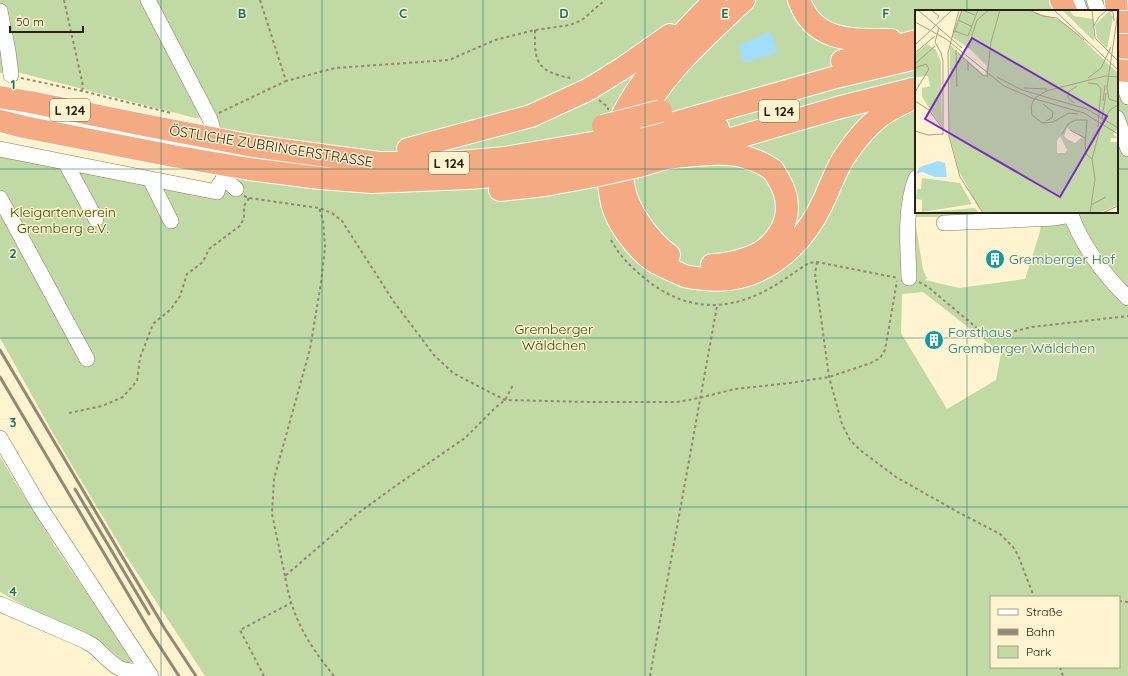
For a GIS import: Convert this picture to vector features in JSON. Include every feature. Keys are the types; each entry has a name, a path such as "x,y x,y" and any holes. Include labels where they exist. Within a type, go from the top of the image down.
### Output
{"highway":[{"path":"298,152 446,149 502,144 598,151 643,148 666,158 723,153 750,158 773,171 784,189 788,211 782,230 763,251 739,261 718,265 692,265 668,254 650,238 629,203 624,188 622,165 632,134 642,113 653,96 677,65 744,0"},
{"path":"799,0 802,8 814,26 833,36 861,40 915,41"},
{"path":"1061,0 1066,10"},
{"path":"1116,0 1117,10"},
{"path":"408,149 531,116 588,89 623,68 709,6"},
{"path":"709,6 656,64 633,97 609,147 607,166 610,196 614,210 635,244 655,262 686,276 718,280 746,276 766,267 786,254 808,228 821,206 830,184 846,154 862,134 879,117 915,98"},
{"path":"598,151 661,112 915,41"},
{"path":"1118,54 1128,55"},
{"name":"ÖSTLICHE ZUBRINGERSTRASSE","path":"643,148 836,77 915,58"},
{"path":"1118,70 1128,71"},
{"name":"ÖSTLICHE ZUBRINGERSTRASSE","path":"0,97 253,146 378,163 448,163 643,148 838,94 915,76"},
{"path":"666,158 841,107 915,89"},
{"name":"ÖSTLICHE ZUBRINGERSTRASSE","path":"0,121 173,156 249,169 305,177 372,182 442,192 473,192 545,185 598,151"}],"street":[{"path":"148,0 210,119 224,178 236,189"},
{"path":"1076,0 1080,10"},
{"path":"1094,0 1098,10"},
{"path":"0,11 11,75"},
{"path":"1118,67 1128,97"},
{"path":"0,107 219,152"},
{"path":"1118,121 1128,149"},
{"path":"0,149 216,192 218,185 224,178"},
{"path":"65,162 96,219"},
{"path":"150,179 171,221"},
{"path":"903,278 907,216 911,191 915,181"},
{"path":"0,198 87,359"},
{"path":"944,223 1054,218 1071,214 1085,244 1100,266 1128,298"},
{"path":"0,438 40,507 149,672"},
{"path":"0,604 83,640 96,648 107,661 122,672 131,674 149,672"}],"path":[{"path":"64,0 83,86 82,91"},
{"path":"260,0 286,81"},
{"path":"210,119 222,111 286,81 335,68 449,60 495,40 536,30 570,25 582,20 605,0"},
{"path":"11,75 172,113"},
{"path":"236,189 243,196 250,198 319,208 332,213 342,221 394,302 434,355 453,372 505,400 677,402 735,389 829,377 871,363 880,358 884,350 903,278"},
{"path":"69,413 102,406 124,397 136,380 140,358 153,324 171,310 180,296 188,274 203,262 209,249 241,225 244,217 244,206 250,198"},
{"path":"319,208 323,220 324,247 318,298 310,349 274,479 272,514 287,591 297,620 314,651 334,676"},
{"path":"817,262 815,274 829,377 842,424 850,440 860,450 896,477 1000,534 1013,547 1018,555 1034,596"},
{"path":"650,676 699,398 717,306 738,302 761,294 809,263 817,262 903,278 928,286 977,328 988,335 994,336 1032,327 1128,316"},
{"path":"285,576 357,514 465,438 505,400 513,385"},
{"path":"264,676 240,630 291,603"}],"green space":[{"name":"Gremberger Wäldchen","path":"0,0 1128,0 1128,676 205,676 128,559 54,435 0,338 0,142 224,190 216,117 195,118 17,72 0,73","holes":["916,217 1043,217 1025,279 959,288 925,280 927,278 923,270 915,220","923,292 1001,353 996,380 947,409 901,333 902,294"]},
{"path":"0,457 58,551 133,661 128,664 0,592"}],"water":[{"path":"770,32 777,50 776,53 746,62 742,60 739,45"}],"railway":[{"path":"0,350 165,629 196,676"},
{"path":"0,377 151,633 179,676"},
{"path":"75,489 149,614"}],"place":[{"name":"Gremberger Hof","path":"995,259"},
{"name":"Forsthaus Gremberger Wäldchen","path":"934,340"}],"park label":[{"name":"Kleigartenverein Gremberg e.V.","path":"63,220"}]}
